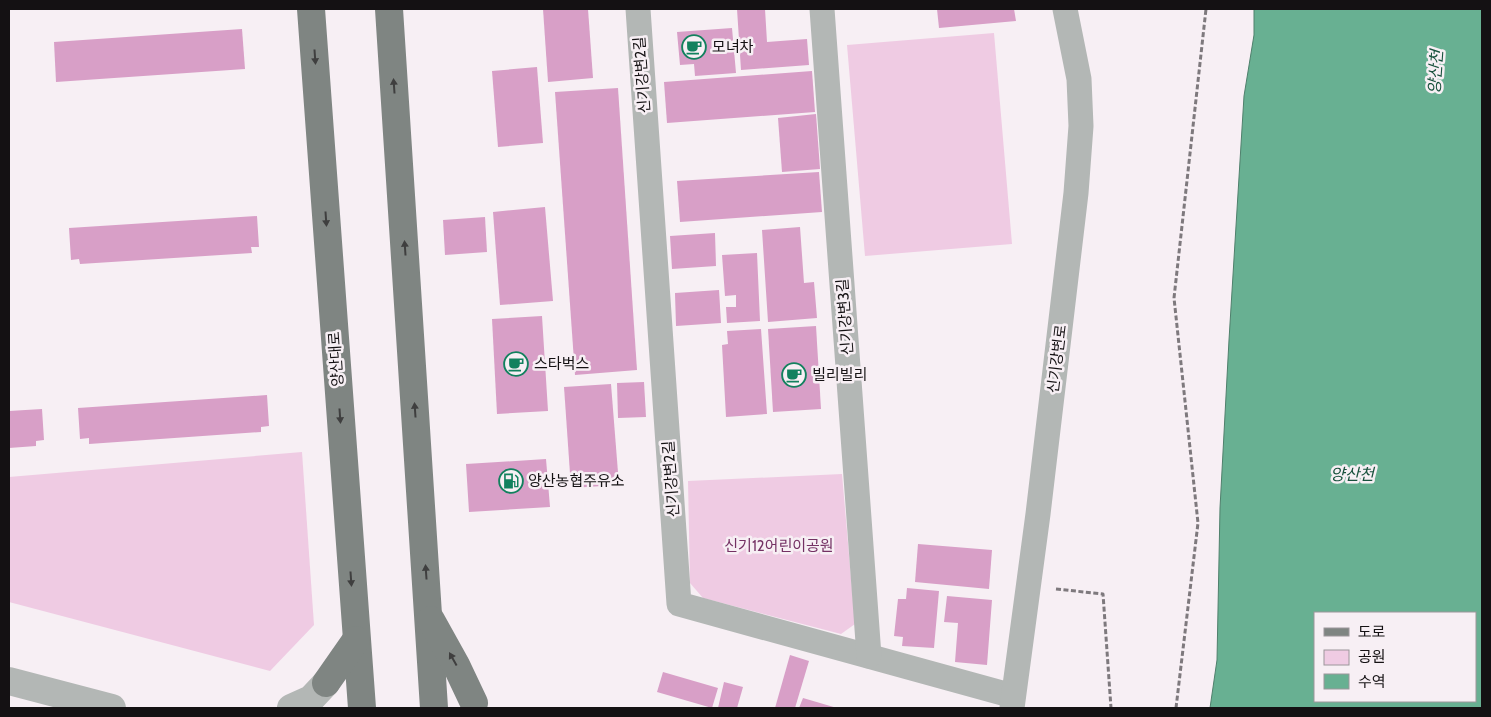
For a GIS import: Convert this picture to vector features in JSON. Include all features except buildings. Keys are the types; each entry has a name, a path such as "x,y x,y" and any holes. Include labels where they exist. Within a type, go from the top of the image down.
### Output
{"main road":[{"name":"양산대로","path":"311,9 362,708"},
{"path":"389,9 434,708"},
{"path":"428,615 476,706"},
{"path":"326,683 356,640"}],"street":[{"name":"신기강변2길","path":"638,9 679,604 870,656 1012,702"},
{"name":"신기강변3길","path":"822,9 870,656"},
{"name":"신기강변로","path":"1012,702 1039,504 1076,192 1081,126 1079,79 1065,9"},
{"path":"9,681 112,708"},
{"path":"292,708 311,699 326,683"}],"path":[{"path":"1176,708 1198,523 1174,298 1206,9"},
{"path":"1056,589 1103,594 1111,708"}],"green space":[{"path":"994,33 1012,244 865,256 847,45"},
{"path":"302,452 314,625 270,671 9,602 9,477"},
{"name":"신기12어린이공원","path":"842,474 855,624 841,634 703,598 690,583 688,481"}],"water":[{"name":"양산천","path":"1254,9 1482,9 1482,708 1210,708 1217,660 1220,508 1244,96 1254,35"}],"place":[{"name":"모녀차","path":"694,47"},
{"name":"스타벅스","path":"516,364"},
{"name":"빌리빌리","path":"794,375"},
{"name":"양산농협주유소","path":"511,481"}]}
